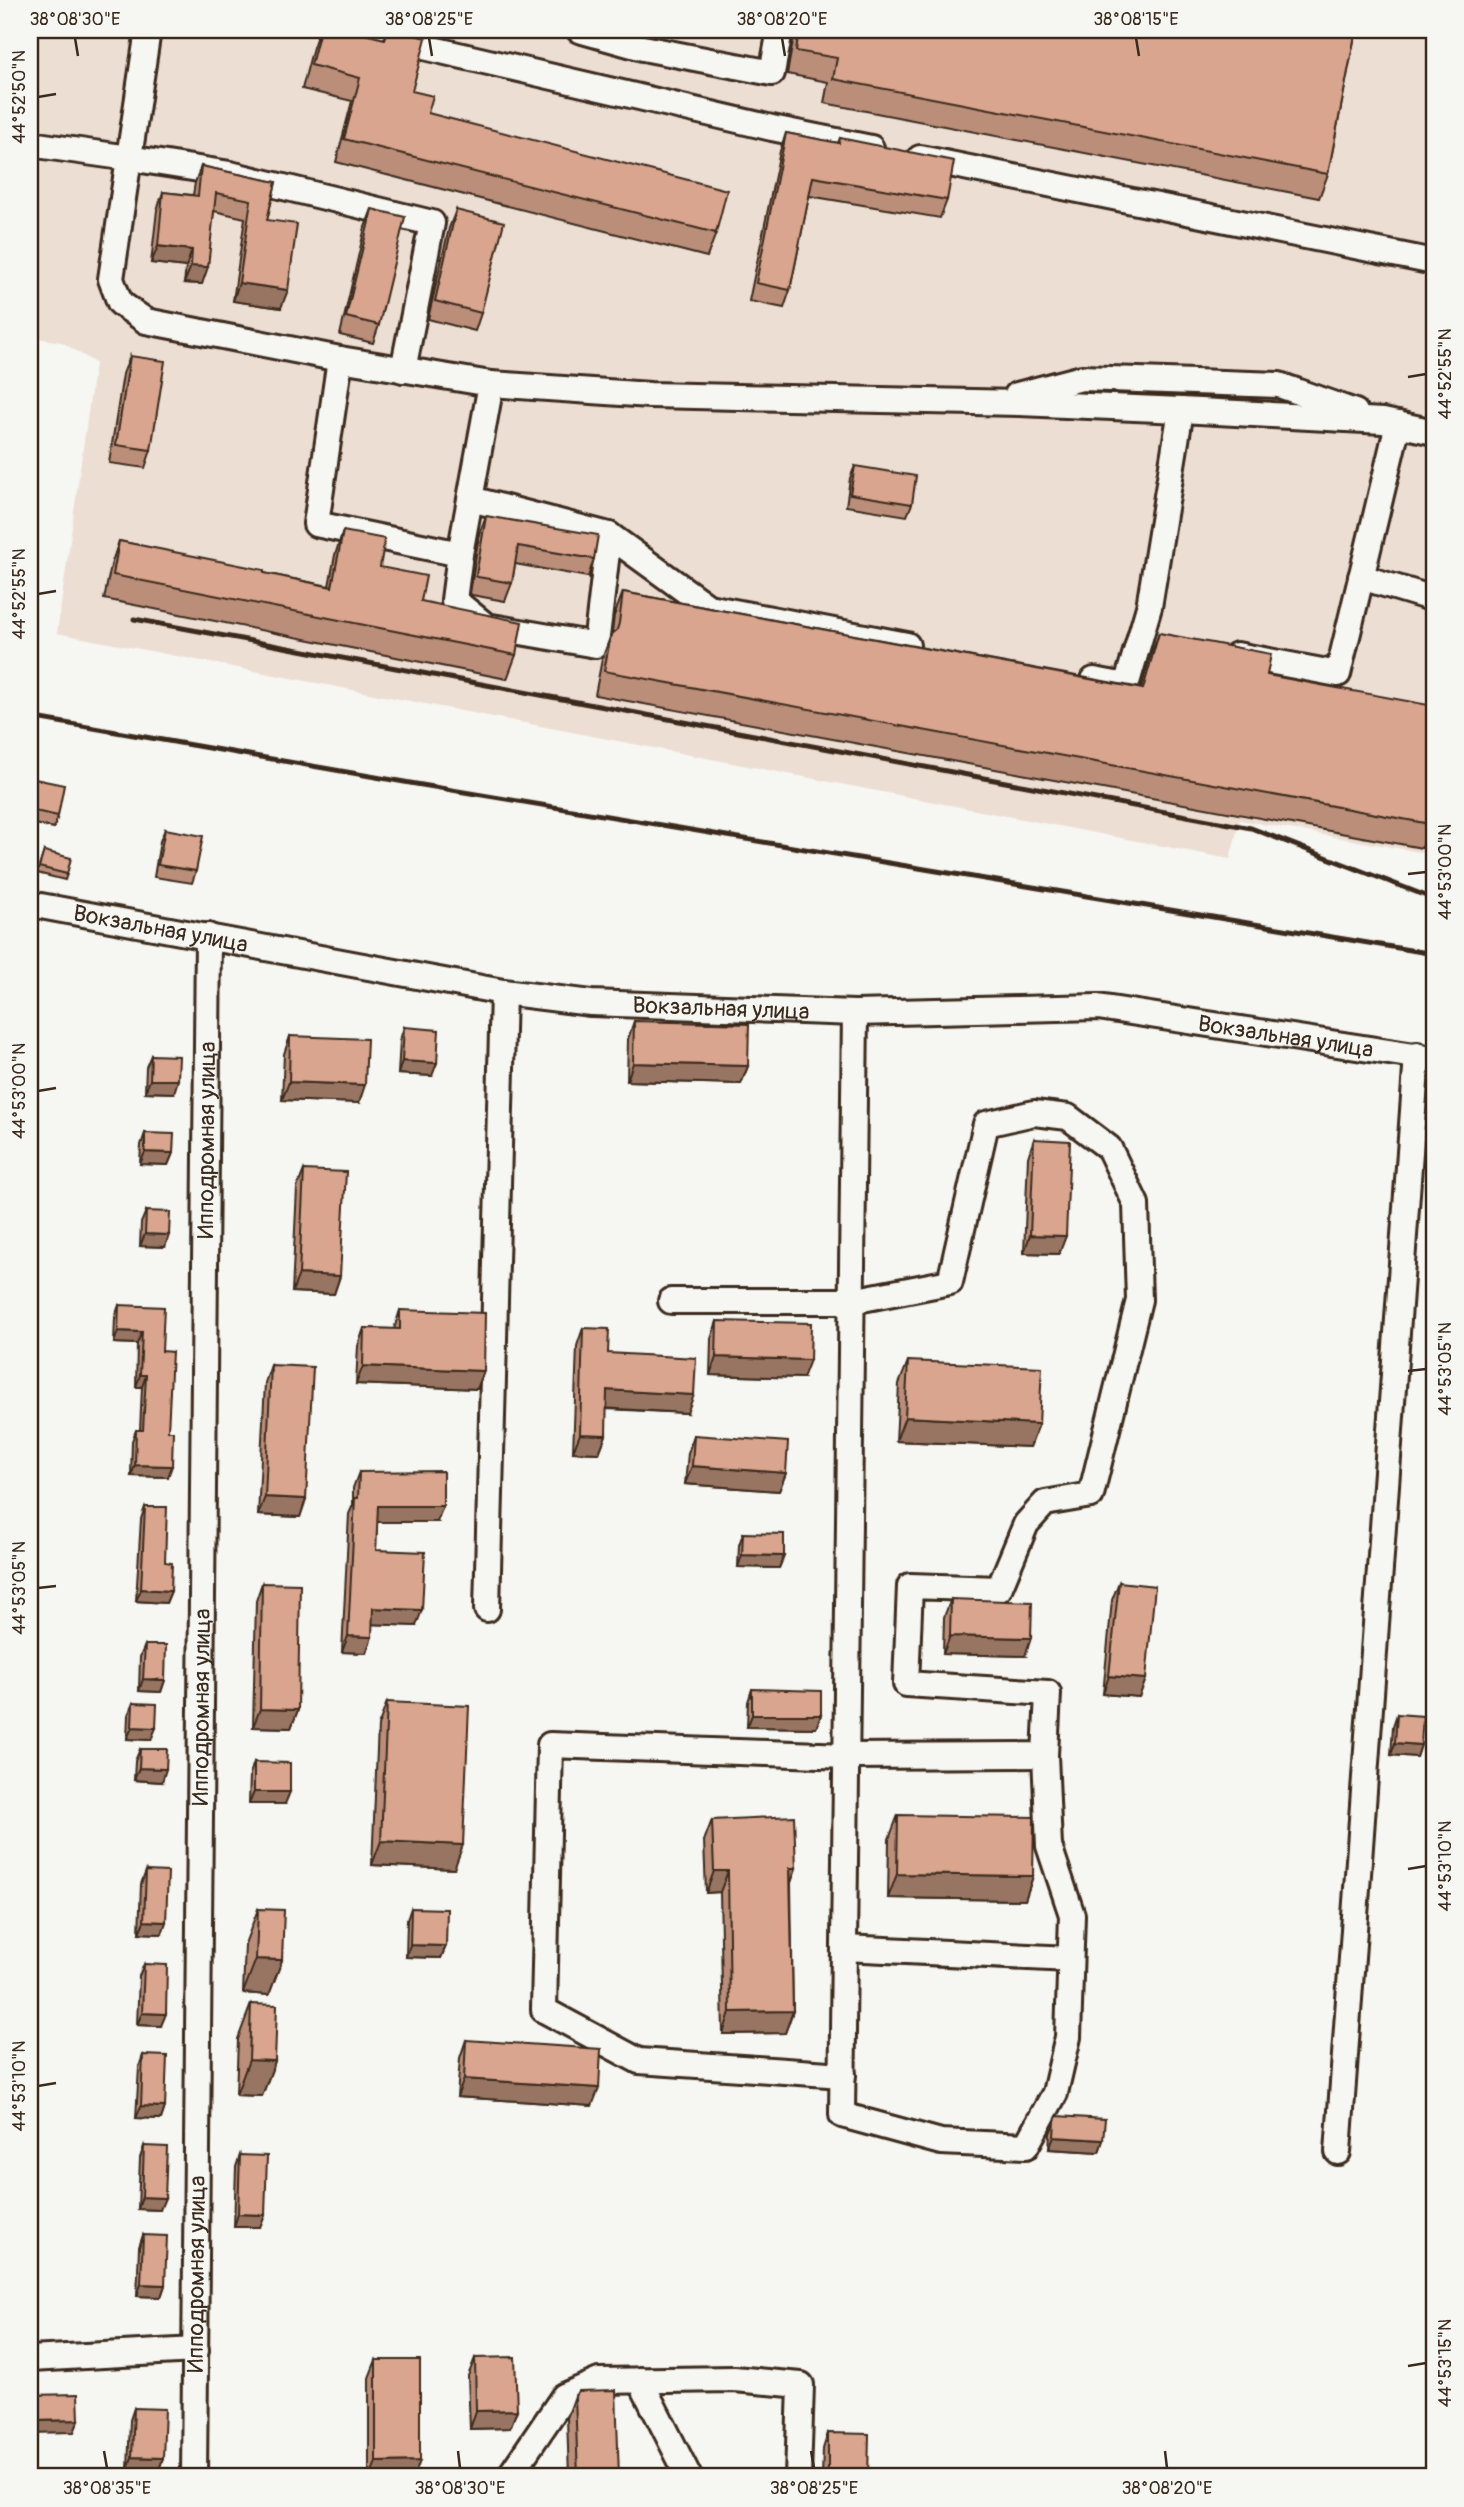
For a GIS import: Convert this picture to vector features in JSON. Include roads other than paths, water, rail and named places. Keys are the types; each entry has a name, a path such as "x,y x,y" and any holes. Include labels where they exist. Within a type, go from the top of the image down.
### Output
{"street":[{"path":"148,30 111,279 120,303 146,321 340,359 491,384 650,395 989,402 1390,423"},
{"path":"351,30 772,128 1434,262"},
{"path":"579,30 644,39 772,73 780,30"},
{"path":"30,144 229,174 432,223 403,370"},
{"path":"340,359 316,524 460,554"},
{"path":"989,402 1082,378 1279,384 1390,423 1434,432"},
{"path":"491,384 454,600 486,626 596,645 609,535"},
{"path":"1072,676 1125,686 1149,607 1181,410"},
{"path":"1219,652 1338,674 1361,577 1390,423"},
{"path":"471,499 609,535 708,607 923,648"},
{"path":"1361,577 1434,599"},
{"path":"1140,637 1167,642"},
{"name":"Вокзальная улица","path":"30,904 503,992 591,1003 855,1013 1098,1007 1425,1057"},
{"name":"Ипподромная улица","path":"194,2477 208,936"},
{"path":"487,1609 503,992"},
{"path":"671,1301 852,1301 950,1282 986,1124 1034,1113 1068,1117 1109,1148 1136,1204 1139,1300 1091,1495 1045,1503 1026,1524 999,1589 910,1586 906,1684 1048,1693 1045,1755 1049,1846 1072,1915 1068,2037 1055,2093 1026,2146 941,2142 842,2115 843,2075 846,1756 852,1301 855,1013"},
{"path":"1338,2152 1425,1057"},
{"path":"843,2075 639,2061 544,2010 550,1745 846,1756 1045,1755"},
{"path":"844,1948 1070,1959"},
{"path":"30,2359 196,2350"},
{"path":"509,2477 564,2396 599,2381 734,2379 801,2385 798,2477"},
{"path":"640,2380 690,2477"}],"railway":[{"path":"134,619 1251,828 1434,899"},
{"path":"30,717 1434,954"}]}
